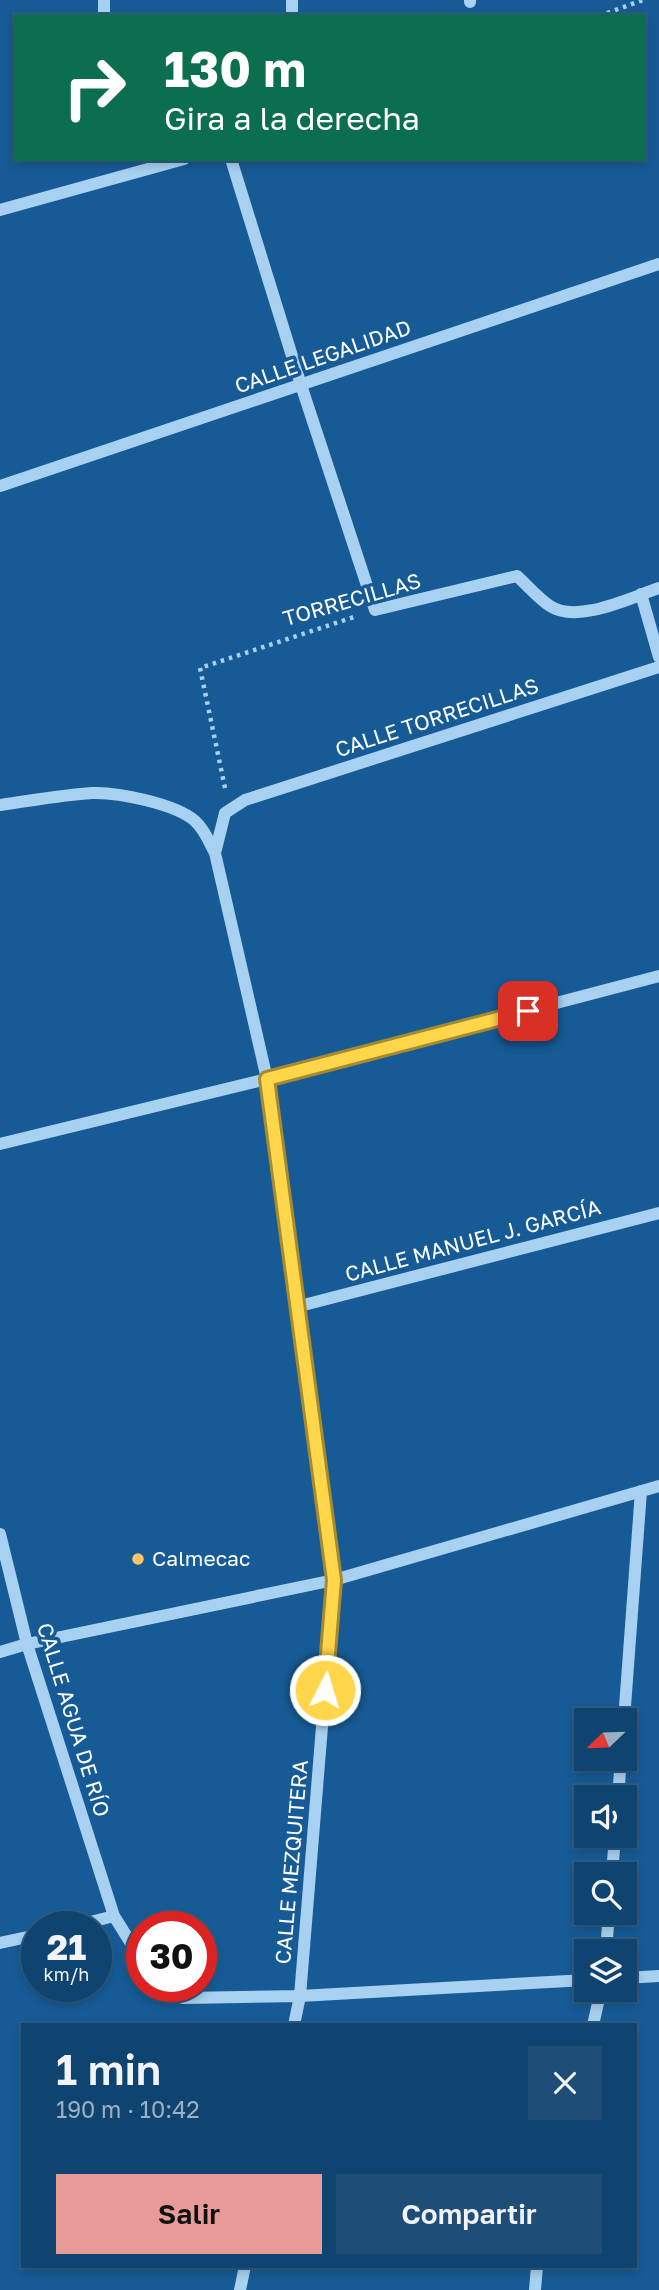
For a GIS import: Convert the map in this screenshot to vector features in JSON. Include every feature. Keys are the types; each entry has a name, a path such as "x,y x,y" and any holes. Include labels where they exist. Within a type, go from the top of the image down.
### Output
{"street":[{"path":"0,210 177,161"},
{"path":"233,161 301,385 375,610"},
{"name":"CALLE LEGALIDAD","path":"0,486 659,264"},
{"name":"TORRECILLAS","path":"375,610 517,576 550,606 567,614 586,612 641,594"},
{"path":"659,588 641,594 659,657"},
{"name":"CALLE TORRECILLAS","path":"229,808 244,800 659,667"},
{"path":"0,805 94,793 159,802 194,820 204,831 215,853"},
{"name":"CALLE MEZQUITERA","path":"229,808 225,813 215,853 267,1079 334,1580 300,1996 294,2023"},
{"path":"0,1144 267,1079 659,976"},
{"name":"CALLE MANUEL J. GARCÍA","path":"296,1307 659,1213"},
{"path":"0,1652 27,1644 334,1580 659,1486"},
{"path":"625,1708 641,1491"},
{"name":"CALLE AGUA DE RÍO","path":"0,1534 27,1644 114,1916 126,1935"},
{"path":"0,1944 21,1939"},
{"path":"637,1977 659,1976"},
{"path":"217,1997 300,1996 574,1981"},
{"path":"593,2023 598,2002"},
{"path":"240,2290 245,2268"},
{"path":"535,2290 537,2268"}],"path":[{"path":"604,14 643,0"},
{"name":"TORRECILLAS","path":"229,808 200,668 375,610"}],"place":[{"name":"Calmecac","path":"138,1559"}],"route":[{"path":"325,1690 334,1580 267,1079 528,1011"}]}
